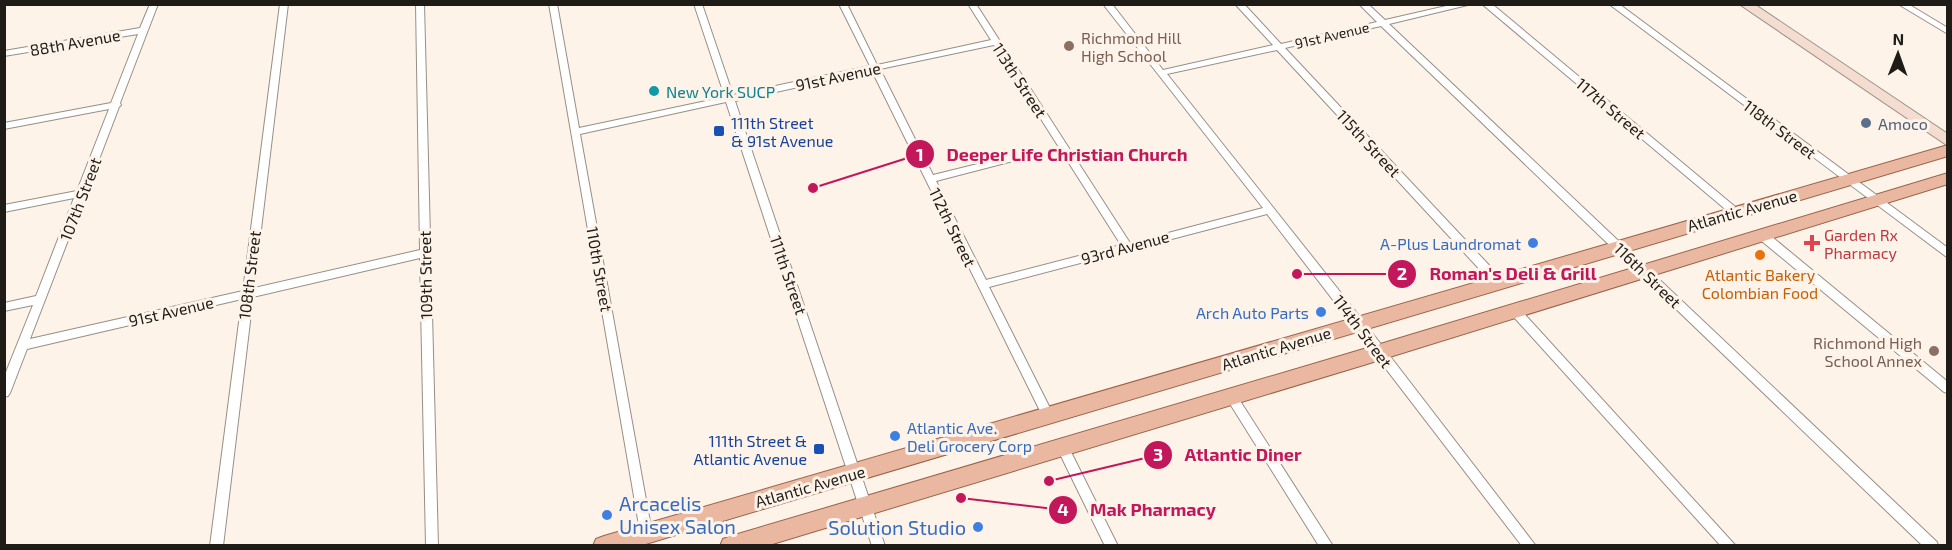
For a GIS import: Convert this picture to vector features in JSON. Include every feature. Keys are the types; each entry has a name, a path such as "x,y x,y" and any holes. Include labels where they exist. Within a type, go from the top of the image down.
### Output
{"main road":[{"name":"Atlantic Avenue","path":"604,546 1947,150"},
{"name":"Atlantic Avenue","path":"731,546 1379,352 1947,178"}],"street":[{"name":"107th Street","path":"4,393 117,105 154,4"},
{"name":"108th Street","path":"216,546 284,4"},
{"name":"109th Street","path":"420,4 432,546"},
{"name":"110th Street","path":"553,4 646,533"},
{"name":"111th Street","path":"698,4 879,546"},
{"name":"112th Street","path":"843,4 1048,416"},
{"name":"113th Street","path":"972,4 1127,247"},
{"name":"114th Street","path":"1107,4 1530,546"},
{"name":"115th Street","path":"1239,4 1498,282"},
{"name":"116th Street","path":"1363,4 1932,546"},
{"name":"91st Avenue","path":"1161,73 1468,4"},
{"name":"117th Street","path":"1486,4 1735,212"},
{"name":"118th Street","path":"1613,4 1947,254"},
{"path":"1744,4 1947,141"},
{"path":"1902,4 1947,32"},
{"name":"88th Avenue","path":"4,54 145,30"},
{"name":"91st Avenue","path":"576,132 995,42"},
{"path":"4,126 117,105"},
{"path":"930,180 1010,159"},
{"path":"4,209 82,193"},
{"name":"93rd Avenue","path":"982,285 1269,210"},
{"path":"1762,235 1947,390"},
{"name":"91st Avenue","path":"24,345 425,253"},
{"path":"4,307 41,299"},
{"path":"1515,310 1730,546"},
{"path":"1231,396 1327,546"},
{"path":"1062,446 1112,546"}],"place":[{"name":"Richmond Hill High School","path":"1069,46"},
{"name":"New York SUCP","path":"654,91"},
{"name":"Amoco","path":"1866,123"},
{"name":"111th Street & 91st Avenue","path":"719,131"},
{"name":"Deeper Life Christian Church","path":"813,188"},
{"name":"A-Plus Laundromat","path":"1533,243"},
{"name":"Garden Rx Pharmacy","path":"1812,243"},
{"name":"Atlantic Bakery Colombian Food","path":"1760,255"},
{"name":"Roman's Deli & Grill","path":"1297,274"},
{"name":"Arch Auto Parts","path":"1321,312"},
{"name":"Richmond High School Annex","path":"1934,351"},
{"name":"Atlantic Ave. Deli Grocery Corp","path":"895,436"},
{"name":"111th Street & Atlantic Avenue","path":"819,449"},
{"name":"Atlantic Diner","path":"1049,481"},
{"name":"Mak Pharmacy","path":"961,498"},
{"name":"Arcacelis Unisex Salon","path":"607,515"},
{"name":"Solution Studio","path":"978,527"}]}
